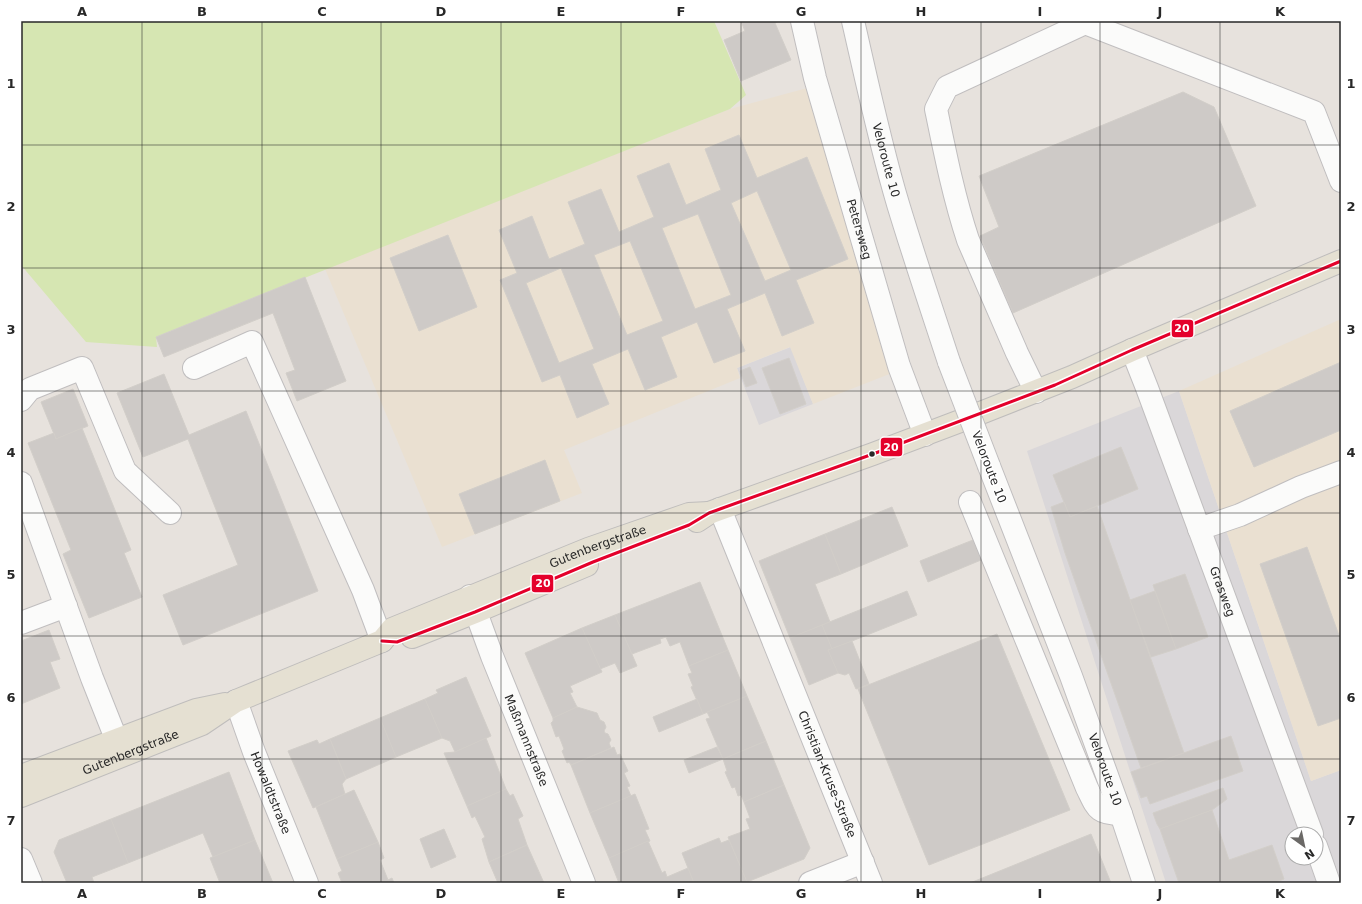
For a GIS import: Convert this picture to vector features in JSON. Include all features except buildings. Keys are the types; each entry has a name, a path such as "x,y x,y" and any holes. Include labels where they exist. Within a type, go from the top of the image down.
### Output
{"main road":[{"name":"Gutenbergstraße","path":"21,776 196,710 236,701 382,641 392,629 473,604 600,544 689,514 715,511 925,435 1072,378 1132,350 1341,261"},
{"name":"Gutenbergstraße","path":"21,796 202,724 236,701"}],"street":[{"name":"Petersweg","path":"802,21 815,78 897,359 925,435"},
{"name":"Veloroute 10","path":"853,21 897,202 922,281 950,362 1121,814 1144,883"},
{"path":"1036,392 968,240 963,224 947,162 936,109 947,87 1085,23 1314,112 1341,181"},
{"path":"194,368 252,342 358,578 382,641"},
{"name":"Grasweg","path":"1132,350 1309,826"},
{"path":"21,400 30,389 82,368 125,471 170,513"},
{"path":"1199,529 1240,515 1301,487 1341,472"},
{"path":"21,483 117,741"},
{"name":"Veloroute 10","path":"970,502 1090,794 1096,805 1102,811 1108,814 1121,814"},
{"name":"Christian-Kruse-Straße","path":"715,511 871,883"},
{"name":"Maßmannstraße","path":"473,604 492,656 584,883"},
{"path":"21,623 66,606"},
{"name":"Howaldtstraße","path":"236,701 254,752 307,883"},
{"path":"21,859 31,883"},
{"path":"810,883 863,862"},
{"path":"1324,866 1330,883"}],"shaded area":[{"path":"811,87 892,373 813,404 790,347 737,368 740,378 564,450 582,493 442,547 325,269 730,109"},
{"path":"1341,319 1341,770 1311,781 1179,391"},
{"path":"791,347 813,404 759,425 737,368"},
{"path":"1179,391 1311,781 1341,770 1341,883 1166,883 1027,451"}],"green space":[{"path":"21,21 714,21 746,95 730,109 156,337 157,347 86,342 21,265"}],"transit line":[{"name":"20","path":"382,641 397,642 475,612 593,562 689,525 709,513 873,454 1055,385 1132,350 1341,261"}]}
